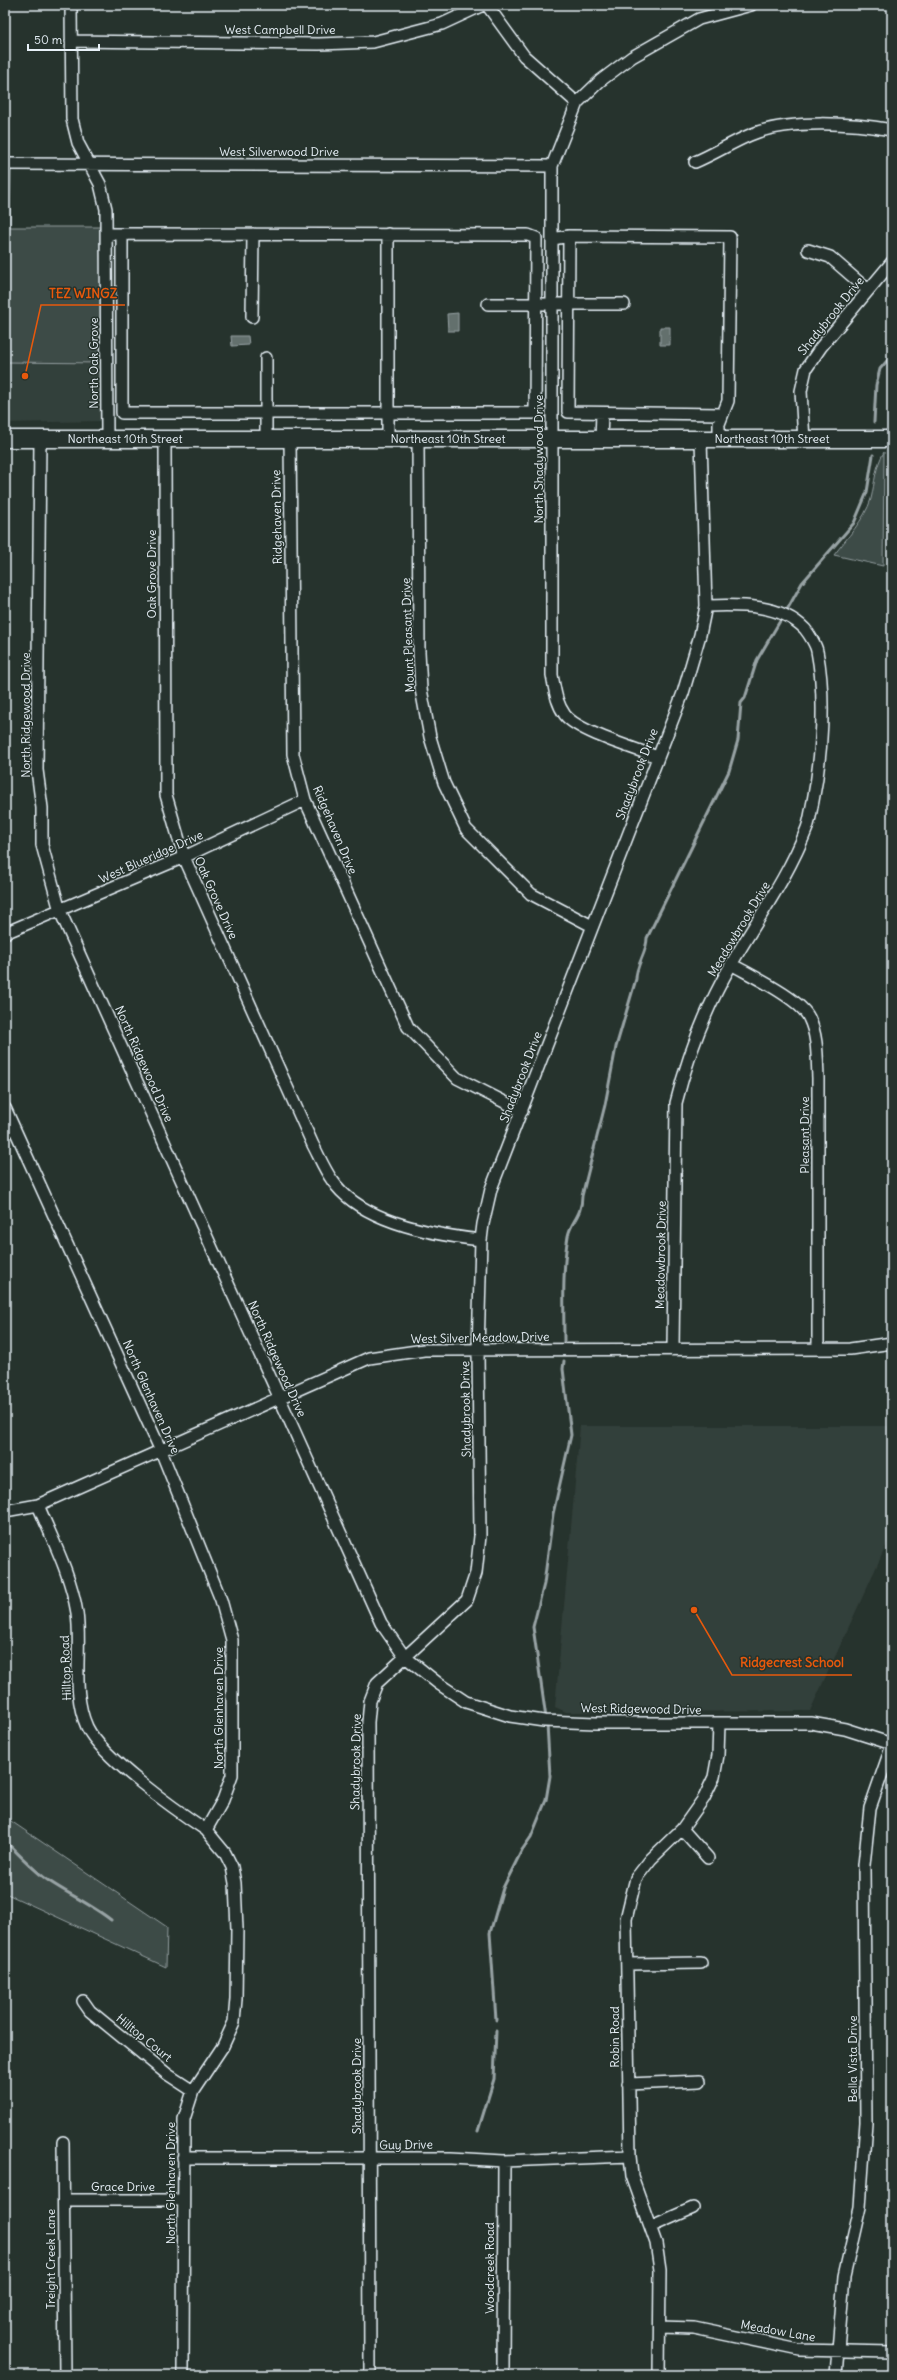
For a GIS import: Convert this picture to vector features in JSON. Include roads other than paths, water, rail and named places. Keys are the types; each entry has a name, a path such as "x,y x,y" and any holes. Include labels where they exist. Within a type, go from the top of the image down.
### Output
{"main road":[{"name":"Northeast 10th Street","path":"5,439 892,440"}],"street":[{"name":"North Oak Grove","path":"71,5 72,119 78,143 100,184 106,209 107,439"},
{"name":"West Campbell Drive","path":"71,41 319,44 373,42 442,24 483,5"},
{"path":"488,5 524,56 577,103 600,81 632,57 699,19 751,5"},
{"name":"North Shadywood Drive","path":"577,103 552,166 552,675 556,700 566,717 582,728 657,757"},
{"path":"695,162 751,134 789,125 868,126 892,130"},
{"name":"West Silverwood Drive","path":"5,164 552,166"},
{"path":"107,234 122,234 253,234 388,234 528,235 536,238 535,413 122,413 122,234"},
{"path":"252,317 253,234"},
{"path":"388,234 388,440"},
{"path":"569,236 568,412 721,414"},
{"path":"553,239 569,236 730,237 728,401 721,414 718,440"},
{"path":"808,250 830,257 868,290"},
{"name":"Shadybrook Drive","path":"804,440 801,391 806,369 892,262"},
{"path":"488,304 624,304"},
{"path":"266,358 266,439"},
{"path":"601,440 602,413"},
{"name":"North Ridgewood Drive","path":"40,439 37,770 42,808 42,845 60,911 382,1623 404,1656"},
{"name":"Oak Grove Drive","path":"165,439 166,795 184,857 313,1145 332,1181 351,1200 369,1211 443,1236 481,1240"},
{"name":"Ridgehaven Drive","path":"290,439 293,754 305,800 408,1027 457,1078 522,1111"},
{"name":"Mount Pleasant Drive","path":"418,439 419,644 421,689 430,737 444,783 466,829 531,894 592,926"},
{"name":"Shadybrook Drive","path":"370,2375 368,1722 370,1701 377,1683 404,1656 467,1600 476,1573 480,1536 478,1350 481,1240 483,1224 491,1189 683,693 700,635 706,606 701,440"},
{"name":"Meadowbrook Drive","path":"673,1349 676,1103 684,1071 712,1001 731,964 786,874 808,827 817,780 821,734 820,682 817,649 805,629 780,613 756,606 706,606"},
{"name":"West Blueridge Drive","path":"5,933 60,911 184,857 305,800"},
{"name":"Pleasant Drive","path":"731,964 797,1002 809,1017 816,1040 818,1349"},
{"name":"North Glenhaven Drive","path":"5,1108 161,1451 216,1585 232,1640 232,1775 223,1800 206,1830 225,1853 232,1867 235,1882 238,1929 236,1999 234,2022 223,2046 193,2090 184,2120 183,2375"},
{"name":"West Silver Meadow Drive","path":"5,1511 38,1505 369,1358 424,1350 850,1349 892,1343"},
{"name":"Hilltop Road","path":"38,1505 71,1583 79,1644 79,1702 88,1728 104,1749 136,1778 176,1810 206,1830"},
{"name":"West Ridgewood Drive","path":"404,1656 439,1684 466,1702 510,1716 555,1721 811,1723 845,1729 892,1745"},
{"name":"Robin Road","path":"659,2375 660,2270 652,2226 641,2204 632,2176 630,2156 628,2084 628,1964 626,1919 636,1878 651,1859 682,1829 704,1798 714,1777 718,1755 719,1723"},
{"name":"Bella Vista Drive","path":"836,2375 836,2352 844,2277 860,2207 866,2122 864,1866 870,1808 892,1745"},
{"path":"682,1829 708,1858"},
{"path":"628,1964 701,1963"},
{"name":"Hilltop Court","path":"83,2001 90,2011 167,2074 193,2090"},
{"path":"628,2084 700,2081"},
{"name":"Treight Creek Lane","path":"63,2142 65,2375"},
{"name":"Guy Drive","path":"183,2158 450,2158 504,2161 630,2156"},
{"name":"Woodcreek Road","path":"503,2375 504,2161"},
{"name":"Grace Drive","path":"64,2200 183,2200"},
{"path":"652,2226 693,2208"},
{"name":"Meadow Lane","path":"660,2327 694,2328 799,2350 836,2352 892,2352"}],"waterway":[{"path":"874,422 876,385 880,369 892,355"},
{"path":"788,608 802,583 854,523 867,492 873,455"},
{"path":"564,1344 564,1276 568,1236 582,1203 582,1196 605,1105 616,1047 636,979 636,974 647,943 647,938 729,771 738,740 741,703 745,698 757,660 780,621"},
{"path":"546,1718 533,1627 544,1584 553,1514 571,1435 563,1369 564,1361"},
{"path":"496,2020 490,1933 503,1888 522,1850 531,1837 546,1800 550,1776 547,1724"},
{"path":"5,1841 43,1877 111,1920"},
{"path":"478,2131 494,2079 496,2031"}],"place":[{"name":"TEZ WINGZ","path":"25,376"},
{"name":"Ridgecrest School","path":"694,1610"}]}
